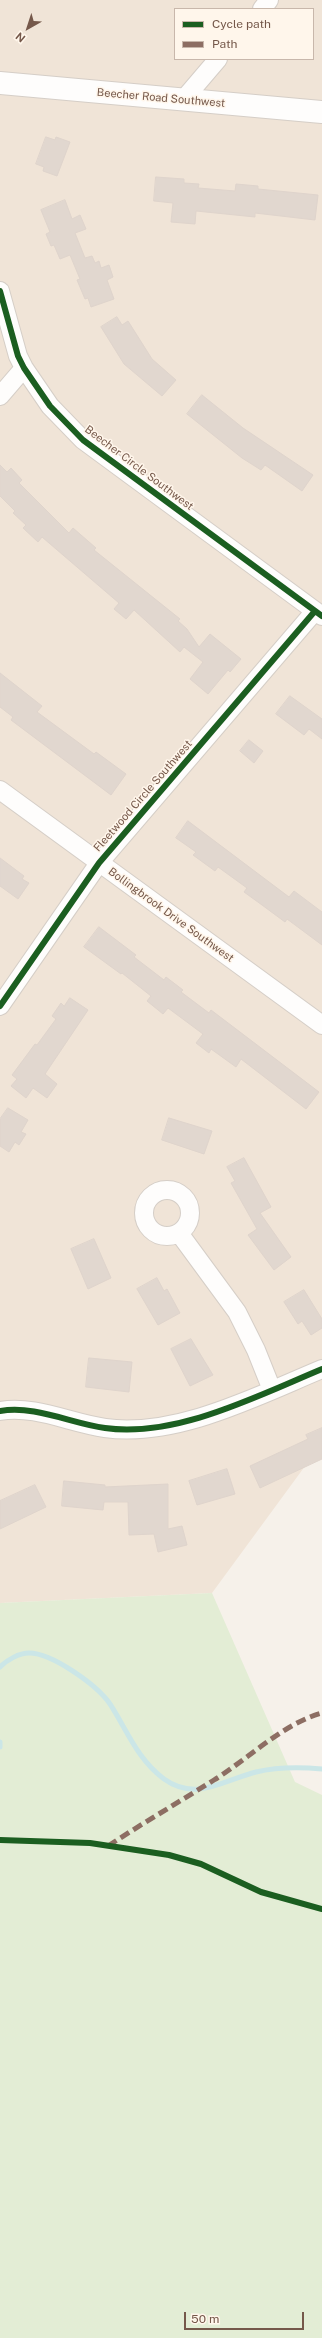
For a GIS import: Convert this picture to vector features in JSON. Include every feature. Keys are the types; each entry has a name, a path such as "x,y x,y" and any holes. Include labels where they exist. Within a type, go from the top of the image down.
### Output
{"street":[{"path":"263,8 270,0"},
{"path":"183,100 217,60"},
{"name":"Beecher Road Southwest","path":"0,83 322,112"},
{"name":"Beecher Circle Southwest","path":"0,291 18,356 24,368 50,406 83,440 319,614"},
{"path":"0,396 24,368"},
{"name":"Fleetwood Circle Southwest","path":"0,1006 99,863 319,614"},
{"name":"Bollingbrook Drive Southwest","path":"0,790 322,1025"},
{"path":"179,1233 237,1312 256,1350 272,1390"},
{"path":"0,1411 32,1411 105,1428 144,1429 190,1421 272,1390 322,1368"}],"shaded area":[{"path":"0,0 322,0 322,1443 212,1593 0,1603"}],"green space":[{"path":"212,1593 295,1782 322,1795 322,2338 0,2338 0,1603"}],"building":[{"path":"46,137 55,140 56,137 70,142 57,176 43,171 44,167 36,164"},
{"path":"156,177 184,179 184,183 199,184 198,188 235,191 236,184 258,186 258,189 318,195 315,220 255,213 255,217 196,211 195,224 171,222 173,203 154,201"},
{"path":"65,200 72,219 80,215 86,229 75,233 85,258 92,256 95,263 99,261 101,268 109,265 113,277 107,280 114,299 91,307 88,298 85,299 77,280 80,279 70,255 60,259 54,245 51,246 46,234 50,232 41,210"},
{"path":"117,317 122,325 128,321 152,359 176,380 162,396 124,364 101,327"},
{"path":"202,395 243,428 313,475 302,491 265,465 261,470 242,458 187,414"},
{"path":"0,465 7,472 11,468 22,480 19,483 69,533 73,528 96,548 94,550 180,619 178,621 187,629 199,647 210,634 241,659 230,672 228,670 208,694 190,679 203,662 184,647 180,652 134,610 126,619 114,609 119,603 42,537 38,542 23,528 26,525 13,513 15,511 0,496"},
{"path":"0,673 42,706 37,712 94,754 96,752 126,774 111,795 11,720 13,717 0,707"},
{"path":"290,696 322,719 322,739 309,729 304,735 276,714"},
{"path":"249,740 263,751 254,763 240,751"},
{"path":"188,821 289,897 294,891 322,912 322,945 287,919 285,922 244,892 247,888 218,867 215,871 193,855 196,852 176,838"},
{"path":"0,858 24,876 22,879 29,883 18,899 0,886"},
{"path":"99,927 136,955 134,957 164,980 166,977 183,990 181,992 209,1013 211,1010 319,1092 306,1109 241,1059 236,1067 211,1049 209,1053 196,1043 203,1034 168,1008 163,1014 147,1001 151,996 122,973 121,974 84,947"},
{"path":"70,998 88,1010 45,1074 57,1084 47,1098 33,1088 26,1098 11,1086 17,1079 12,1075 56,1019 52,1016 61,1003 64,1006"},
{"path":"8,1108 28,1120 21,1132 26,1134 19,1145 15,1142 9,1152 0,1146 0,1119"},
{"path":"169,1118 212,1131 204,1154 162,1140"},
{"path":"244,1158 271,1207 260,1213 291,1257 274,1270 248,1235 257,1229 231,1183 235,1181 227,1167"},
{"path":"94,1239 111,1278 88,1289 71,1249"},
{"path":"157,1278 164,1291 167,1289 180,1313 158,1325 137,1289"},
{"path":"304,1290 322,1319 322,1328 311,1335 302,1321 298,1324 284,1302"},
{"path":"191,1339 213,1375 190,1386 171,1349"},
{"path":"89,1358 132,1362 129,1392 86,1387"},
{"path":"322,1428 322,1459 260,1488 250,1466 308,1439 306,1435"},
{"path":"227,1469 235,1494 197,1505 189,1481"},
{"path":"64,1481 105,1485 105,1487 168,1484 168,1529 182,1526 187,1545 158,1552 154,1534 129,1535 128,1502 104,1502 103,1510 62,1506"},
{"path":"35,1485 46,1507 0,1529 0,1501"}],"waterway":[{"path":"0,1667 13,1657 29,1653 39,1654 50,1658 73,1671 104,1696 133,1744 147,1762 164,1779 176,1786 187,1789 199,1789 221,1784 256,1772 272,1769 322,1769"},
{"path":"0,1742 0,1747"}],"marked path":[{"path":"108,1846 227,1772 280,1733 308,1718 322,1713"}],"cycle path":[{"path":"0,291 18,356 24,368 50,406 83,440 322,616"},
{"path":"0,1006 99,863 315,611"},
{"path":"0,1411 26,1410 39,1412 105,1428 132,1429 160,1427 188,1421 216,1412 322,1369"},
{"path":"0,1840 90,1843 169,1855 201,1864 261,1892 322,1909"}]}
